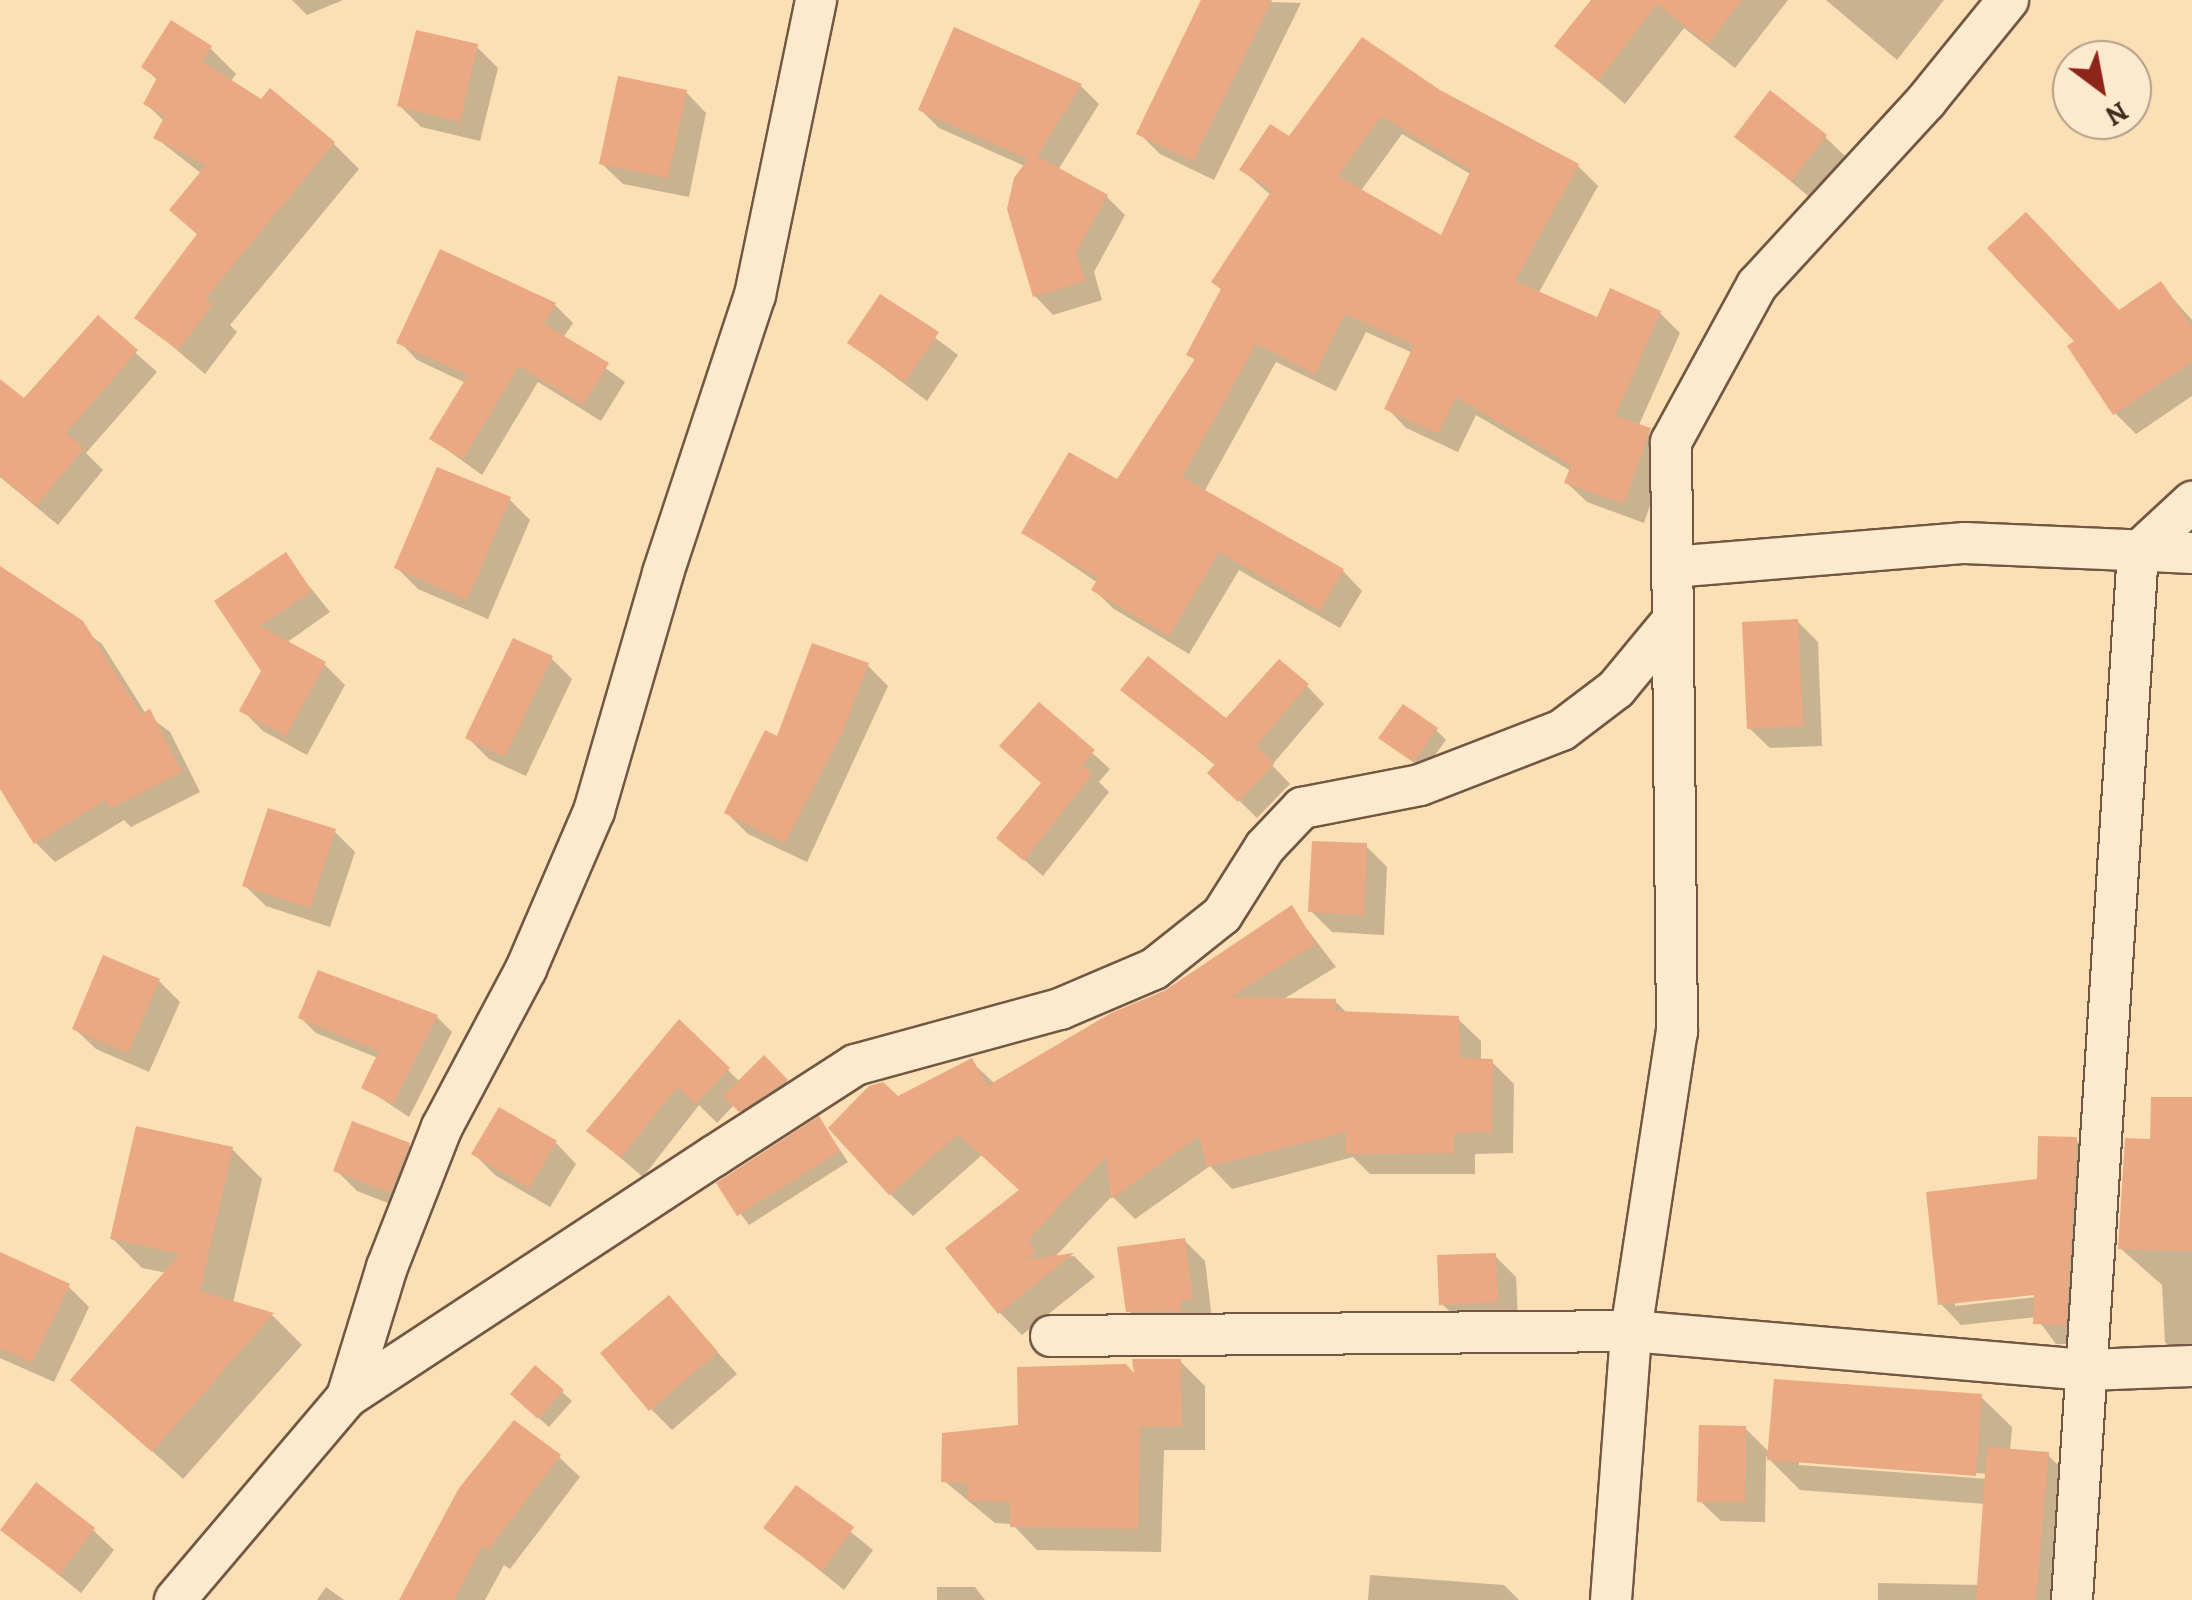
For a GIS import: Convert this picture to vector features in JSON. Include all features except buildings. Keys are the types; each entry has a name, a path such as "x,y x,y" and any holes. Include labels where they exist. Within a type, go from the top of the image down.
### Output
{"street":[{"path":"347,1397 387,1267 442,1126 526,968 594,811 663,572 754,295 816,0"},
{"path":"1611,1600 1631,1330 1677,1032 1669,625 1671,442 1714,356 1757,285 1926,101 2008,0"},
{"path":"2072,1600 2138,552 2192,502"},
{"path":"1672,567 1965,543 2192,553"},
{"path":"175,1600 347,1397 855,1065 1060,1009 1154,969 1222,915 1265,847 1302,808 1420,785 1562,730 1616,689 1669,625"},
{"path":"1051,1336 1631,1330 2087,1370 2192,1366"}]}
